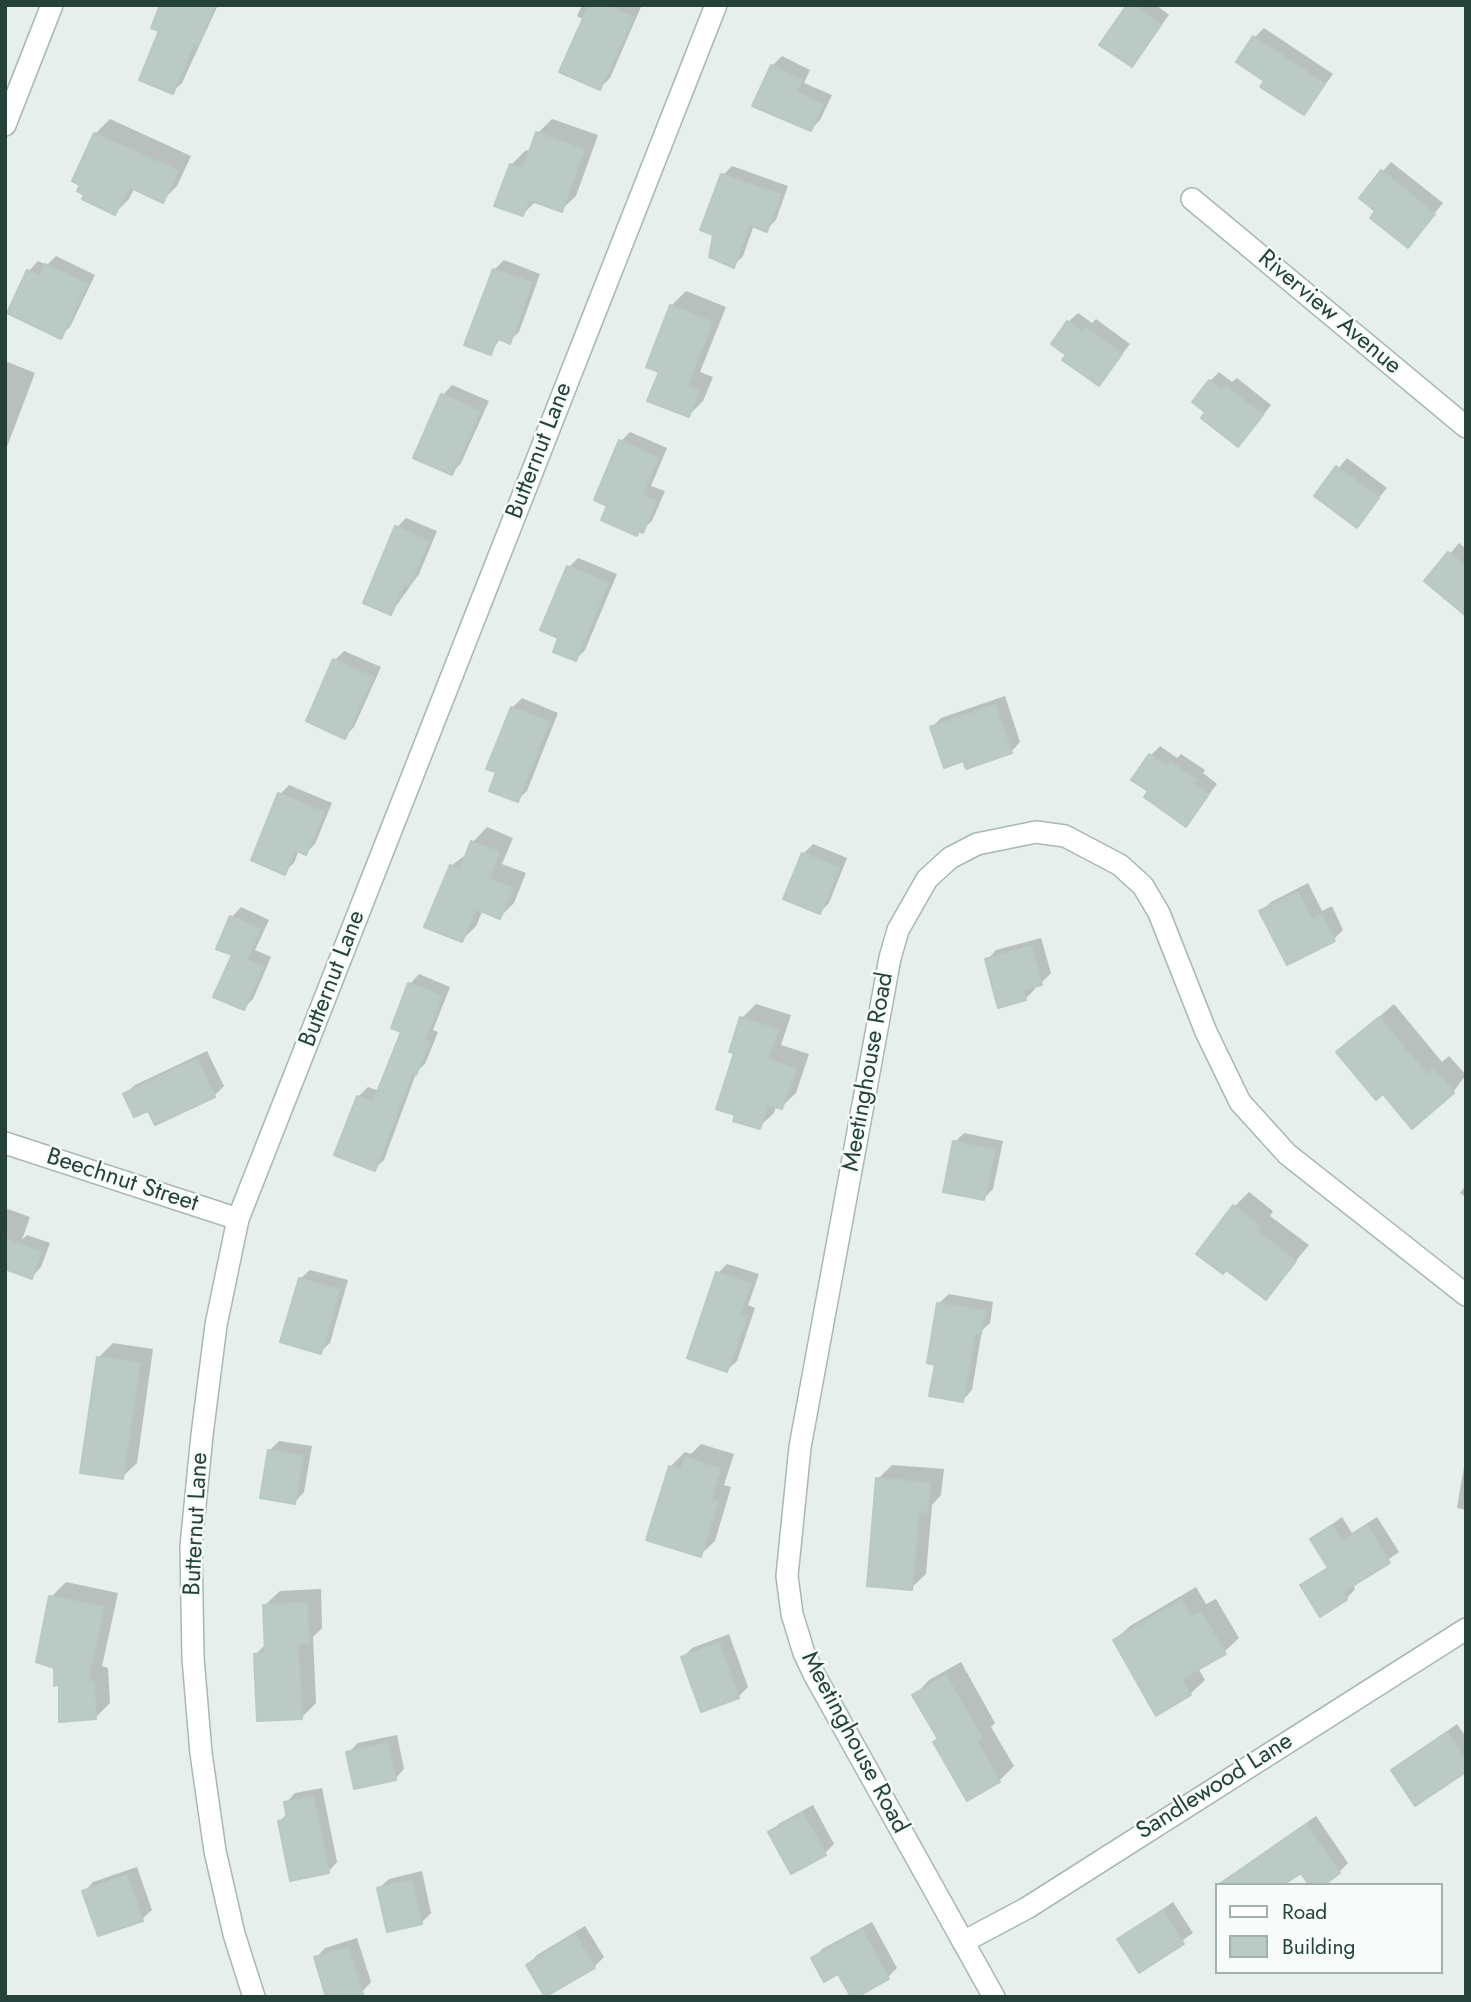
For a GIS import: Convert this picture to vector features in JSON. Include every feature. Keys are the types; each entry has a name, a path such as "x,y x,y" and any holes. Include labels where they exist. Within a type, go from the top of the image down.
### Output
{"street":[{"path":"5,125 52,5"},
{"name":"Butternut Lane","path":"254,1997 234,1934 215,1851 201,1752 193,1658 191,1546 202,1435 216,1325 238,1219 716,5"},
{"name":"Riverview Avenue","path":"1192,200 1466,427"},
{"name":"Meetinghouse Road","path":"994,1997 809,1665 792,1614 787,1576 800,1447 890,958 898,930 911,902 927,879 950,858 977,844 1036,832 1065,836 1120,865 1143,886 1159,913 1206,1032 1240,1102 1287,1154 1466,1295"},
{"name":"Beechnut Street","path":"5,1143 238,1219"},
{"name":"Sandlewood Lane","path":"963,1942 1027,1908 1466,1629"}],"building":[{"path":"160,5 215,5 198,45 194,43 173,94 139,80 159,31 151,28"},
{"path":"589,5 607,5 633,17 600,90 559,72"},
{"path":"1127,5 1133,5 1161,25 1132,67 1099,45"},
{"path":"1253,36 1325,84 1304,115 1260,87 1264,81 1236,62"},
{"path":"771,65 802,80 796,92 823,105 811,131 752,106"},
{"path":"536,132 584,150 562,212 529,200 523,216 494,206 510,164 523,169"},
{"path":"94,133 178,171 163,203 129,187 115,215 82,199 84,195 77,191 80,185 72,181"},
{"path":"1381,170 1435,214 1408,248 1370,218 1375,211 1359,198"},
{"path":"721,174 780,195 767,232 749,225 734,268 709,257 713,235 700,230"},
{"path":"45,264 87,284 61,339 7,313 27,270 40,276"},
{"path":"493,269 532,283 510,344 497,338 491,355 464,345"},
{"path":"670,305 712,322 687,387 699,391 689,417 647,401 659,372 646,367"},
{"path":"1067,321 1082,332 1085,327 1122,354 1099,386 1062,360 1066,355 1051,344"},
{"path":"1209,380 1222,391 1226,386 1263,415 1238,447 1201,418 1205,412 1192,402"},
{"path":"441,394 480,411 452,475 413,458"},
{"path":"619,440 658,458 642,495 656,501 643,533 639,531 637,536 601,520 607,506 594,500"},
{"path":"1336,466 1379,498 1357,528 1314,496"},
{"path":"395,526 429,541 409,586 404,584 391,615 363,603"},
{"path":"1448,552 1466,566 1466,616 1424,581"},
{"path":"567,566 608,583 576,661 553,652 558,638 540,630"},
{"path":"333,659 373,677 345,739 306,721"},
{"path":"995,705 1012,753 966,769 963,761 944,768 930,727"},
{"path":"511,707 549,722 518,802 489,791 496,772 486,769"},
{"path":"1149,754 1167,766 1170,762 1197,780 1194,784 1209,794 1186,827 1144,797 1148,791 1131,780"},
{"path":"278,793 324,812 306,855 295,850 285,875 251,860"},
{"path":"471,841 499,852 489,879 513,888 500,919 476,909 462,942 424,927 450,865 460,869"},
{"path":"802,853 839,868 820,914 783,899"},
{"path":"1298,892 1312,919 1322,914 1335,941 1287,965 1259,911"},
{"path":"230,916 260,929 247,960 263,967 244,1010 213,997 232,955 216,949"},
{"path":"1031,946 1042,985 1023,990 1026,1000 998,1008 985,959"},
{"path":"408,983 442,996 425,1040 430,1042 416,1075 412,1074 375,1171 334,1155 357,1096 373,1102 401,1032 391,1028"},
{"path":"740,1017 778,1030 768,1060 796,1069 782,1109 768,1105 760,1129 733,1121 735,1115 716,1109 734,1053 729,1052"},
{"path":"1379,1017 1427,1075 1434,1069 1454,1093 1412,1129 1383,1094 1376,1100 1336,1052"},
{"path":"197,1059 215,1097 155,1125 148,1111 134,1117 123,1094"},
{"path":"953,1141 995,1150 984,1200 943,1192"},
{"path":"1233,1205 1260,1226 1257,1231 1296,1261 1266,1300 1226,1270 1223,1274 1196,1254"},
{"path":"5,1239 41,1252 32,1279 5,1269"},
{"path":"716,1272 751,1284 740,1315 747,1317 727,1372 687,1358"},
{"path":"299,1278 340,1290 321,1354 280,1342"},
{"path":"937,1303 985,1311 981,1334 975,1333 963,1402 929,1396 935,1365 927,1363"},
{"path":"97,1357 140,1363 123,1479 80,1473"},
{"path":"268,1450 303,1456 295,1504 260,1498"},
{"path":"685,1457 720,1469 711,1499 718,1501 701,1557 646,1540 669,1466 681,1469"},
{"path":"876,1478 930,1483 927,1512 919,1511 912,1590 867,1586"},
{"path":"1332,1525 1342,1541 1367,1525 1390,1563 1343,1592 1347,1600 1320,1617 1300,1585 1328,1568 1310,1539"},
{"path":"49,1596 104,1607 88,1680 94,1682 96,1719 59,1722 59,1684 54,1686 54,1668 36,1662"},
{"path":"1181,1600 1191,1617 1201,1612 1226,1654 1182,1679 1191,1695 1156,1716 1113,1640"},
{"path":"307,1603 309,1644 298,1644 302,1719 257,1721 254,1654 265,1653 263,1605"},
{"path":"719,1643 739,1698 701,1712 681,1657"},
{"path":"946,1675 982,1738 977,1741 1000,1782 967,1801 933,1742 938,1739 912,1695"},
{"path":"1447,1732 1466,1760 1466,1772 1415,1806 1391,1770"},
{"path":"388,1743 396,1780 354,1789 346,1752"},
{"path":"313,1796 329,1873 290,1881 278,1821 287,1819 284,1802"},
{"path":"803,1813 826,1855 791,1874 768,1832"},
{"path":"1306,1824 1340,1873 1327,1883 1308,1883 1301,1873 1286,1883 1221,1883"},
{"path":"127,1875 143,1921 98,1936 82,1891"},
{"path":"412,1880 422,1924 387,1932 377,1888"},
{"path":"1163,1910 1184,1944 1139,1973 1117,1939"},
{"path":"862,1930 889,1979 857,1997 851,1997 838,1974 824,1982 811,1958"},
{"path":"575,1934 595,1968 545,1997 526,1965"},
{"path":"348,1947 364,1997 326,1997 314,1957"}]}
